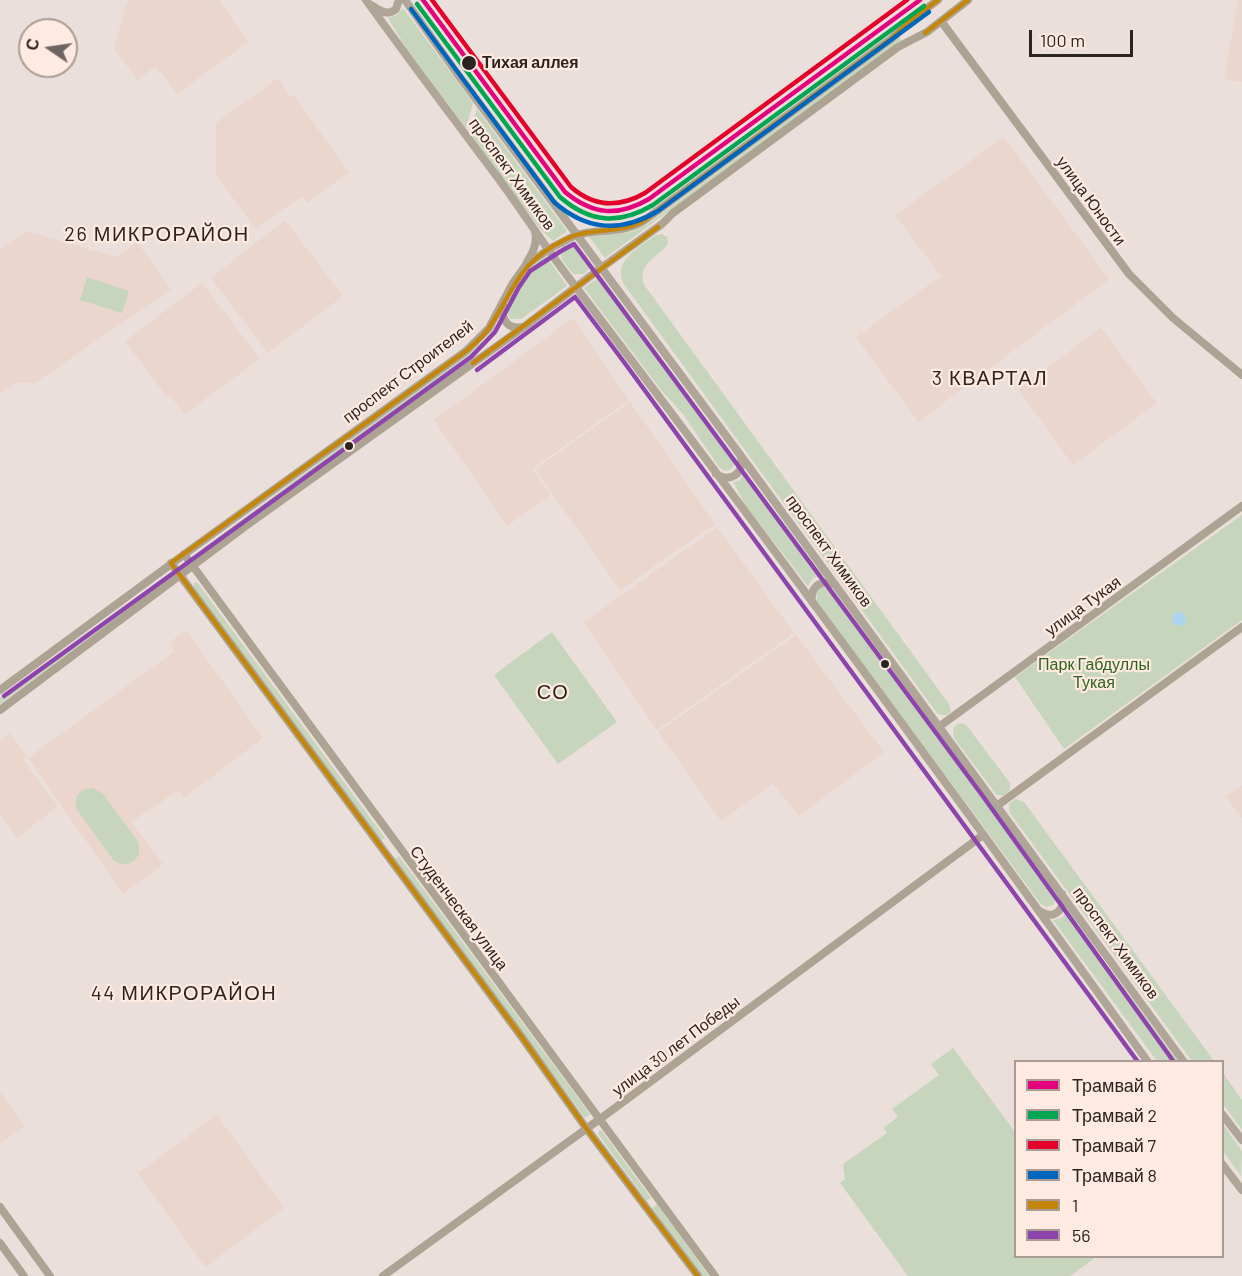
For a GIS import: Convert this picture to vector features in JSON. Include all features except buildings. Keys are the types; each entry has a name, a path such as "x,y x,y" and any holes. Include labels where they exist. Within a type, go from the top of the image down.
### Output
{"main road":[{"path":"367,2 388,13 396,9 399,0"},
{"name":"проспект Химиков","path":"405,0 998,805 1183,1060"},
{"name":"проспект Строителей","path":"0,690 481,337 525,266 549,249 576,235 629,228 642,222 891,39 938,0"},
{"name":"проспект Строителей","path":"0,710 192,566 525,326 662,224 672,213 898,47 927,32 966,1"},
{"name":"проспект Химиков","path":"367,2 984,836 1147,1060"},
{"path":"916,16 912,25 914,32 927,32"},
{"name":"улица Юности","path":"941,21 1129,274 1173,318 1242,375"},
{"path":"525,266 534,248 536,236 534,230"},
{"path":"504,299 502,315 506,323 517,328 525,326"},
{"path":"481,337 490,337 492,350"},
{"path":"716,474 724,478 736,475 742,465 741,456"},
{"name":"улица Тукая","path":"940,726 1242,506"},
{"name":"Студенческая улица","path":"184,554 399,850 715,1276"},
{"name":"Студенческая улица","path":"171,563 390,858 586,1128 698,1276"},
{"path":"814,606 811,595 817,585 828,582 837,588"},
{"path":"998,805 1242,627"},
{"name":"улица 30 лет Победы","path":"383,1276 984,836"},
{"path":"381,847 385,846 391,838"},
{"path":"390,858 391,853 399,850"},
{"path":"1038,910 1048,915 1058,912 1063,903 1060,892"},
{"path":"1224,1117 1242,1140"},
{"path":"1224,1167 1242,1190"},
{"path":"650,1212 651,1203 660,1202"},
{"path":"0,1207 50,1276"},
{"path":"0,1243 24,1276"}],"shaded area":[{"path":"130,0 219,0 248,42 177,94 155,67 137,80 114,48 127,2"},
{"path":"1238,0 1242,0 1242,82 1224,79"},
{"path":"278,78 291,97 294,96 349,172 307,203 302,196 255,229 216,174 216,123"},
{"path":"1004,137 1109,279 918,422 856,337 861,334 859,331 861,329 863,332 941,276 895,215"},
{"path":"285,220 343,296 268,353 211,278"},
{"path":"26,231 116,257 137,242 171,289 35,383 15,383 0,394 0,250"},
{"path":"202,283 260,359 185,414 169,395 166,396 125,341"},
{"path":"573,318 629,400 532,469 551,495 507,526 434,420"},
{"path":"1101,328 1157,403 1073,465 1018,389"},
{"path":"630,402 715,524 620,590 535,469"},
{"path":"717,527 794,633 657,730 584,622"},
{"path":"186,630 263,738 184,798 179,790 131,822 163,864 123,894 28,758 175,651 170,642"},
{"path":"796,635 884,752 799,816 773,784 721,821 658,732"},
{"path":"10,733 27,756 23,760 58,806 17,838 0,813 0,741"},
{"path":"1242,785 1242,818 1226,797"},
{"path":"0,1092 25,1126 0,1144"},
{"path":"217,1115 284,1208 205,1267 138,1173"}],"green space":[{"path":"403,8 473,103 466,128 406,48 388,18 397,15"},
{"path":"900,37 901,41 605,258 589,237 630,232 645,226"},
{"path":"477,109 567,231 553,241 540,229 470,135"},
{"path":"662,234 667,237 668,244 645,267 643,279 645,286 949,704 951,711 947,715 937,713 623,283 621,275 625,261 643,244 656,235"},
{"path":"568,244 576,244 588,260 589,269 584,274 573,274 562,260 560,251"},
{"path":"546,256 567,286 521,319 511,319 507,311 511,293 532,267"},
{"path":"601,276 733,457 735,463 731,469 725,471 719,467 683,414 661,390 584,288"},
{"path":"87,277 129,291 122,313 80,300"},
{"path":"483,341 488,344 203,553 201,550"},
{"path":"745,473 823,575 813,578 808,586 746,506 733,482 739,481"},
{"name":"Парк Габдуллы Тукая","path":"1242,515 1242,620 1064,749 1015,677"},
{"path":"165,577 168,581 0,704 0,698"},
{"path":"197,582 385,838 381,841 194,587 194,583"},
{"path":"822,587 832,590 1055,892 1057,899 1053,905 1046,907 1040,903 817,602 817,591"},
{"path":"552,632 617,722 558,764 494,675"},
{"path":"963,723 1010,783 1010,790 1005,794 996,794 954,738 953,729 957,724"},
{"path":"93,788 103,794 137,840 139,854 131,863 121,864 114,861 77,810 76,801 79,794"},
{"path":"1015,799 1024,802 1213,1060 1191,1060 1010,813 1009,804"},
{"path":"399,856 590,1114 585,1118 395,859"},
{"path":"1067,911 1177,1060 1156,1060 1053,920 1062,918"},
{"path":"953,1048 1014,1131 1014,1258 1095,1258 1070,1276 908,1276 840,1183 845,1179 843,1164 887,1133 883,1128 898,1117 892,1109 939,1075 931,1064"},
{"path":"1224,1074 1242,1100 1242,1130 1224,1105"},
{"path":"1224,1126 1242,1151 1241,1176 1224,1152"},
{"path":"599,1130 651,1198 647,1201 598,1134"},
{"path":"657,1204 709,1276 702,1276 652,1208"}],"water":[{"path":"1176,612 1182,612 1186,619 1182,626 1176,626 1172,622 1172,616"}],"tram line":[{"name":"6","path":"423,0 565,192 575,200 606,211 627,209 649,199 920,0"},
{"name":"7","path":"432,0 571,187 580,194 598,202 607,203 626,201 645,193 907,0"},
{"name":"2","path":"417,4 560,197 582,212 605,218 628,216 653,205 924,6"},
{"name":"8","path":"411,9 554,202 579,219 604,226 631,223 658,211 929,12"}],"transit line":[{"name":"1","path":"698,1276 586,1128 521,1036 171,563 466,351 487,331 519,277 537,257 575,235 623,228 642,222 891,39 938,0"},
{"name":"1","path":"925,33 968,0"},
{"name":"1","path":"473,363 658,227"},
{"name":"56","path":"4,696 471,357 495,332 530,271 574,244 982,795 1173,1060"},
{"name":"56","path":"477,370 575,297 1137,1060"}],"place":[{"name":"Тихая аллея","path":"469,63"}],"district":[{"name":"26 МИКРОРАЙОН","path":"157,234"},
{"name":"3 КВАРТАЛ","path":"990,378"},
{"name":"СО","path":"553,692"},
{"name":"44 МИКРОРАЙОН","path":"184,993"}]}
